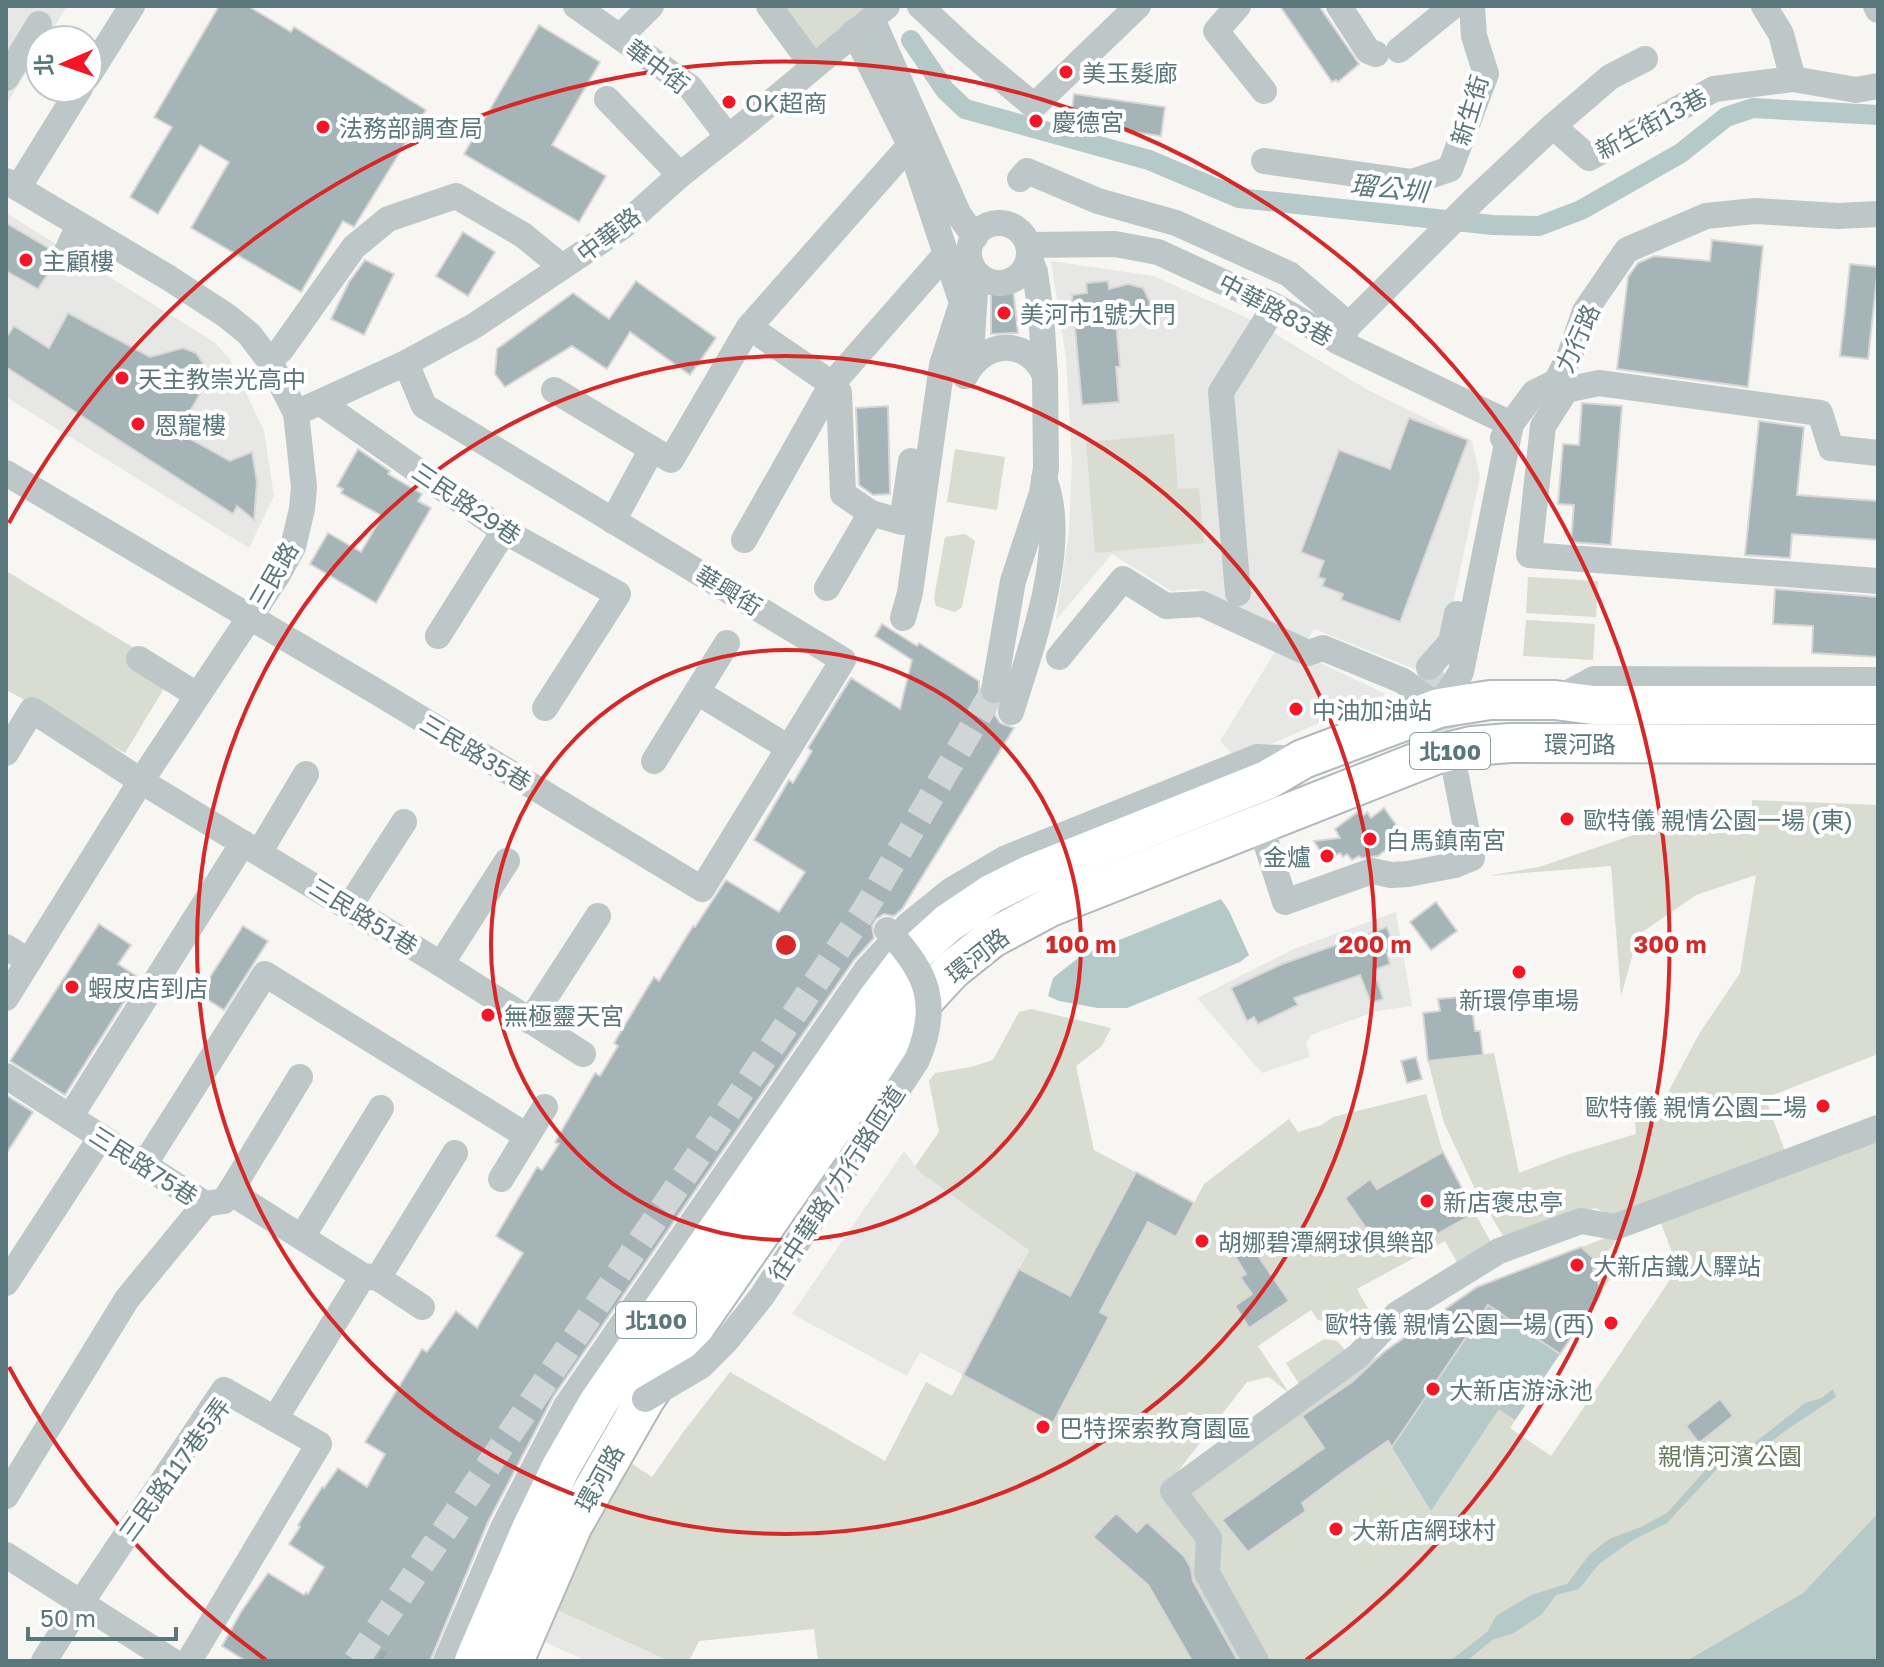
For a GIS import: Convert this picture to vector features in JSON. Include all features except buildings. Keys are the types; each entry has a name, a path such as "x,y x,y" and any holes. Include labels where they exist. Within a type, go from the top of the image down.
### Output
{"highway":[{"name":"環河路","path":"474,1661 531,1529 561,1467 598,1403 867,1013 907,960 948,923 991,894 1029,875 1267,780 1303,759 1439,708 1490,700 1555,700 1593,705 1878,705"},
{"name":"環河路","path":"514,1661 573,1525 645,1399 915,1010 952,970 992,938 1050,907 1435,755 1472,746 1510,743 1878,744"}],"street":[{"path":"104,51 132,6"},
{"name":"華中街","path":"576,6 690,87 728,137"},
{"path":"620,37 651,6"},
{"path":"769,6 813,66"},
{"path":"920,6 1034,106 1138,6"},
{"path":"1238,6 1216,31 1264,91"},
{"path":"1339,6 1368,51 1388,52 1453,6"},
{"name":"新生街","path":"1264,161 1412,182 1450,169 1486,74 1474,36 1472,6"},
{"path":"1764,6 1781,34 1793,79 1856,90 1878,86"},
{"path":"871,19 962,303 942,365 910,593 903,618"},
{"path":"871,19 959,215 975,237"},
{"name":"中華路","path":"296,413 406,363 474,326 622,227 680,175 871,19"},
{"path":"6,78 24,49"},
{"path":"1020,179 1027,171 1098,201 1190,229 1289,274 1344,333 1473,201 1553,126 1610,77 1645,59"},
{"name":"新生街13巷","path":"1553,126 1589,158 1714,89 1793,79"},
{"path":"607,99 680,175"},
{"path":"12,184 69,104"},
{"path":"554,390 671,460 749,327 910,145"},
{"path":"1450,169 1473,201"},
{"name":"三民路","path":"6,998 141,781 277,576 293,547 304,487 296,413 269,360 249,334 169,278 12,184"},
{"path":"269,360 281,350 354,247 388,219 456,196 523,235 562,267"},
{"name":"力行路","path":"1439,708 1461,672 1511,424 1534,393 1556,382 1570,355 1585,311 1627,250 1706,216 1755,211 1838,216 1878,214"},
{"path":"994,690 1010,594 1044,479 1047,455 1045,375 1039,293 1017,229 999,223 989,225 975,237 970,255 977,273 972,338 965,376 971,364 981,355 1019,344 1024,339 1026,258"},
{"path":"62,262 79,225"},
{"name":"中華路83巷","path":"1026,258 1115,244 1158,252 1275,306 1344,333 1511,424"},
{"path":"744,540 832,384 946,254"},
{"path":"977,273 990,282 1007,283 1026,258"},
{"path":"1238,593 1221,392 1275,306"},
{"path":"749,327 839,392 843,494 871,513 902,522 921,392 942,365"},
{"path":"1008,348 1034,359 1045,375"},
{"name":"華興街","path":"406,363 424,406 843,660 702,889"},
{"path":"1878,453 1831,448 1820,413 1599,383 1566,390 1543,426 1529,555 1878,581"},
{"name":"三民路29巷","path":"321,403 504,531 618,594 545,708"},
{"path":"1429,667 1451,642 1488,462 1511,424"},
{"path":"613,521 652,449"},
{"name":"三民路35巷","path":"6,473 702,889"},
{"path":"1011,712 1043,609 1055,518 1044,479"},
{"path":"827,588 871,513"},
{"path":"438,636 504,531"},
{"path":"1059,657 1123,579 1166,606 1202,604 1308,653 1323,648 1403,681 1439,708"},
{"path":"654,761 727,643"},
{"path":"139,659 197,695"},
{"name":"環河路","path":"1555,700 1594,679 1878,680"},
{"path":"697,692 789,748"},
{"name":"三民路51巷","path":"6,753 32,710 141,781 583,1054"},
{"name":"環河路","path":"446,1661 503,1528 566,1406 867,969 908,925 950,891 1006,858 1257,757 1303,759"},
{"path":"70,1117 251,847 306,774"},
{"path":"1260,824 1285,902 1372,871 1391,875 1408,874 1455,865 1472,858 1456,776"},
{"path":"349,907 404,822"},
{"path":"441,964 507,861"},
{"path":"530,1021 598,916"},
{"name":"往中華路/力行路匝道","path":"645,1399 701,1366 727,1340 762,1296 917,1060 929,1026 926,989 911,955 887,930"},
{"path":"6,947 29,961"},
{"path":"144,1165 265,974 527,1136"},
{"name":"三民路75巷","path":"6,1076 205,1204 224,1201 230,1192 422,1307"},
{"path":"230,1192 300,1077"},
{"path":"501,1179 545,1107"},
{"path":"302,1237 381,1108"},
{"path":"1256,1661 1207,1573 1209,1538 1173,1491 1358,1356 1397,1314 1499,1251 1581,1221 1615,1227 1878,1128"},
{"path":"6,1283 101,1137"},
{"path":"189,1661 319,1444 285,1403 455,1153"},
{"path":"6,1496 127,1299 205,1204"},
{"name":"三民路117巷5弄","path":"80,1604 224,1390 285,1403"},
{"path":"6,1555 172,1661"},
{"path":"44,1661 80,1604"}],"shaded area":[{"path":"6,6 67,6 56,24 24,24 24,76 6,105"},
{"name":"天主教崇光高中","path":"6,213 214,342 230,359 264,431 274,496 249,548 6,397"},
{"path":"1051,261 1154,276 1252,320 1368,390 1472,441 1480,477 1446,636 1417,670 1314,629 1305,645 1197,589 1171,591 1112,554 1056,620 1069,531 1072,463 1066,358"},
{"name":"中油加油站","path":"1280,644 1386,694 1237,759 1220,741"},
{"path":"1221,899 1249,955 1240,962 1127,1008 1098,1008 1048,996 1053,978 1082,955"},
{"path":"1396,912 1412,1006 1377,1011 1311,1035 1306,1043 1310,1057 1262,1073 1197,998 1296,948"},
{"path":"904,1151 921,1173 1029,1249 963,1375 920,1352 907,1376 792,1314"},
{"path":"1488,1305 1560,1354 1515,1420 1499,1409 1431,1511 1392,1447"},
{"path":"1833,1389 1836,1397 1783,1433 1755,1457 1731,1459 1716,1470 1667,1523 1633,1540 1599,1564 1579,1589 1556,1595 1542,1614 1514,1633 1492,1640 1467,1661 1450,1661 1488,1631 1496,1616 1531,1595 1567,1584 1590,1554 1609,1539 1667,1513 1711,1464 1730,1451 1748,1448 1805,1403 1822,1398"},
{"path":"1878,1513 1878,1661 1686,1661 1803,1593"},
{"path":"553,1609 669,1661 587,1661 540,1640"}],"green space":[{"path":"783,6 868,6 817,50"},
{"path":"1174,434 1178,489 1199,488 1204,543 1095,553 1086,442"},
{"path":"955,449 1005,457 997,510 947,502"},
{"path":"965,534 975,541 962,607 955,612 936,606 934,598 945,537"},
{"path":"6,571 174,672 125,753 6,690"},
{"path":"1528,577 1598,581 1596,617 1526,613"},
{"path":"1526,620 1595,624 1593,660 1523,656"},
{"path":"1752,800 1878,805 1878,1054 1765,1098 1785,1151 1615,1217 1595,1208 1506,1241 1475,1189 1444,1123 1428,1061 1494,1053 1519,1173 1636,1134 1634,1107 1664,1100 1699,1034 1740,973 1756,875 1696,895 1638,935 1621,996 1611,866 1487,876 1539,867 1686,817 1752,816"},
{"name":"親情河濱公園","path":"1031,1009 1111,1028 1102,1046 1076,1066 1094,1150 1194,1203 1204,1184 1289,1119 1298,1132 1322,1125 1333,1117 1426,1094 1443,1152 1377,1188 1370,1180 1345,1198 1381,1250 1387,1241 1413,1233 1419,1244 1475,1213 1494,1248 1461,1269 1445,1241 1357,1289 1374,1319 1371,1329 1355,1331 1352,1327 1318,1320 1311,1310 1258,1346 1290,1394 1269,1377 1247,1382 1179,1470 1194,1484 1477,1287 1621,1232 1605,1256 1612,1276 1510,1428 1551,1456 1678,1268 1659,1218 1878,1135 1878,1513 1803,1593 1686,1661 818,1661 814,1629 699,1641 689,1661 669,1661 554,1609 628,1461 652,1477 730,1372 885,1461 926,1382 952,1396 1029,1250 915,1166 939,1132 929,1081 935,1073 993,1060 1019,1012"},
{"path":"1324,1339 1337,1341 1348,1353 1301,1387 1286,1363"}],"waterway":[{"name":"瑠公圳","path":"911,40 945,90 965,109 1149,160 1239,198 1493,225 1539,226 1581,210 1681,153 1726,117 1753,108 1878,115"}],"tunnel":[{"path":"1429,667 1454,768"},
{"path":"356,1661 864,911 994,690"}],"railway":[{"path":"379,1661 384,1651"}],"place":[{"name":"美玉髮廊","path":"1066,72"},
{"name":"OK超商","path":"729,102"},
{"name":"慶德宮","path":"1036,121"},
{"name":"法務部調查局","path":"323,127"},
{"name":"主顧樓","path":"26,260"},
{"name":"美河市1號大門","path":"1004,313"},
{"name":"天主教崇光高中","path":"122,378"},
{"name":"恩寵樓","path":"138,424"},
{"name":"中油加油站","path":"1296,709"},
{"name":"歐特儀 親情公園一場 (東)","path":"1567,819"},
{"name":"白馬鎮南宮","path":"1370,839"},
{"name":"金爐","path":"1327,856"},
{"name":"新環停車場","path":"1519,972"},
{"name":"蝦皮店到店","path":"72,987"},
{"name":"無極靈天宮","path":"488,1015"},
{"name":"歐特儀 親情公園二場","path":"1823,1106"},
{"name":"新店褒忠亭","path":"1427,1201"},
{"name":"胡娜碧潭網球俱樂部","path":"1202,1241"},
{"name":"大新店鐵人驛站","path":"1577,1265"},
{"name":"歐特儀 親情公園一場 (西)","path":"1611,1323"},
{"name":"大新店游泳池","path":"1433,1389"},
{"name":"巴特探索教育園區","path":"1043,1427"},
{"name":"大新店網球村","path":"1336,1529"}]}
